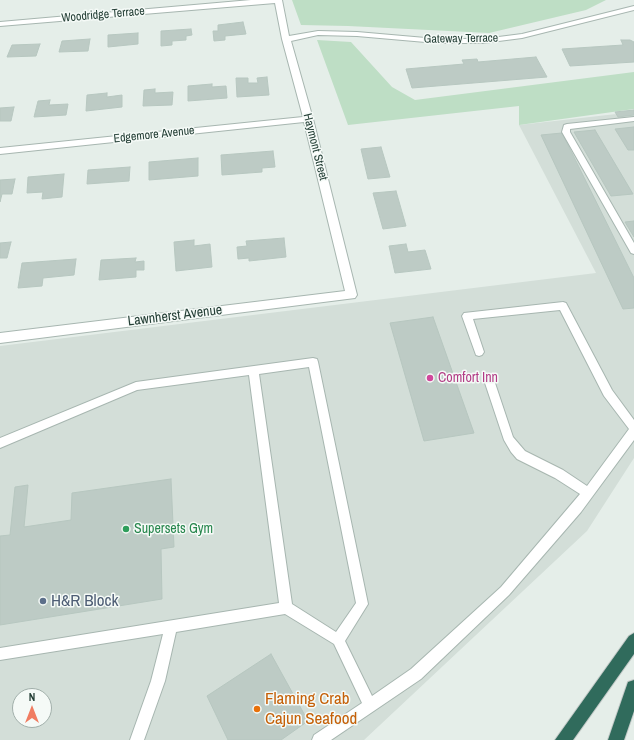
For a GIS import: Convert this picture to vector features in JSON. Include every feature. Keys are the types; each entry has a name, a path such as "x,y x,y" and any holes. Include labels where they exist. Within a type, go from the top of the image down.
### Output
{"highway":[{"path":"563,740 634,641"},
{"path":"616,740 634,688"}],"street":[{"name":"Woodridge Terrace","path":"0,24 278,0"},
{"name":"Haymont Street","path":"278,0 286,39 308,119 350,295"},
{"name":"Gateway Terrace","path":"286,39 318,34 357,34 437,41 483,41 522,36 634,8"},
{"name":"Edgemore Avenue","path":"0,151 308,119"},
{"name":"Lawnherst Avenue","path":"0,338 350,295"}],"lane":[{"path":"634,119 567,127 566,132 634,251"},
{"path":"479,352 467,316 563,306 608,393 634,428"},
{"path":"0,443 136,386 313,362 362,604 338,640"},
{"path":"253,370 286,608"},
{"path":"489,380 509,440 520,455 559,474 588,493"},
{"path":"319,740 416,674 505,591 588,493 634,431"},
{"path":"0,654 286,608 338,640 370,706"},
{"path":"137,740 158,681 171,626"}],"shaded area":[{"path":"634,112 634,458 587,531 364,740 0,740 0,346 596,273 519,125"}],"green space":[{"path":"292,0 606,0 586,10 489,33 301,25"},
{"path":"317,40 351,42 392,87 415,100 634,72 634,109 519,125 519,106 348,125"}],"building":[{"path":"243,22 246,34 225,36 225,40 214,41 213,31 218,31 218,25"},
{"path":"191,29 192,35 186,36 186,40 172,41 172,45 161,46 161,31"},
{"path":"138,33 138,44 108,47 108,35"},
{"path":"90,39 88,51 59,52 62,41"},
{"path":"621,40 630,40 634,42 634,62 570,66 562,49 623,45"},
{"path":"40,44 36,56 7,57 12,45"},
{"path":"536,57 547,77 412,88 406,69 464,64 462,60 477,59 478,62"},
{"path":"267,77 269,95 237,97 236,78 248,78 248,83 258,83 257,78"},
{"path":"212,84 212,87 226,86 227,98 188,101 188,86"},
{"path":"155,89 155,93 173,92 172,105 143,106 144,90"},
{"path":"107,93 107,97 122,95 122,107 86,111 87,95"},
{"path":"50,100 49,105 68,104 66,115 34,117 38,101"},
{"path":"14,107 11,121 0,121 0,108"},
{"path":"634,110 634,115 618,117 615,112"},
{"path":"634,127 634,150 628,150 615,129"},
{"path":"595,130 633,194 611,196 574,132"},
{"path":"562,133 634,278 634,308 623,309 541,135"},
{"path":"381,147 390,177 368,179 361,149"},
{"path":"273,151 275,167 262,168 262,172 222,175 221,155"},
{"path":"198,158 198,176 149,180 149,162"},
{"path":"130,167 129,181 87,184 88,170"},
{"path":"64,174 62,197 42,199 43,192 27,193 28,177"},
{"path":"15,179 12,194 2,194 0,202 0,180"},
{"path":"396,191 406,226 383,229 373,193"},
{"path":"634,221 634,237 625,222"},
{"path":"284,238 286,257 249,261 249,258 238,259 237,247 247,246 246,241"},
{"path":"194,240 194,246 210,244 212,267 176,271 174,242"},
{"path":"11,242 7,258 0,258 0,243"},
{"path":"406,244 408,252 425,250 431,269 395,273 389,246"},
{"path":"136,258 135,262 144,261 144,270 136,270 136,277 99,280 101,260"},
{"path":"76,259 74,275 43,278 42,286 18,288 22,263"},
{"name":"Comfort Inn","path":"433,317 474,433 424,441 390,323"},
{"path":"171,479 174,547 161,549 162,599 0,625 0,536 10,535 15,487 28,485 24,527 71,520 72,493"},
{"name":"Flaming Crab Cajun Seafood","path":"271,654 308,721 281,740 228,740 207,696"}],"place":[{"name":"Comfort Inn","path":"430,378"},
{"name":"Supersets Gym","path":"126,529"},
{"name":"H&R Block","path":"43,601"},
{"name":"Flaming Crab Cajun Seafood","path":"257,709"}]}
